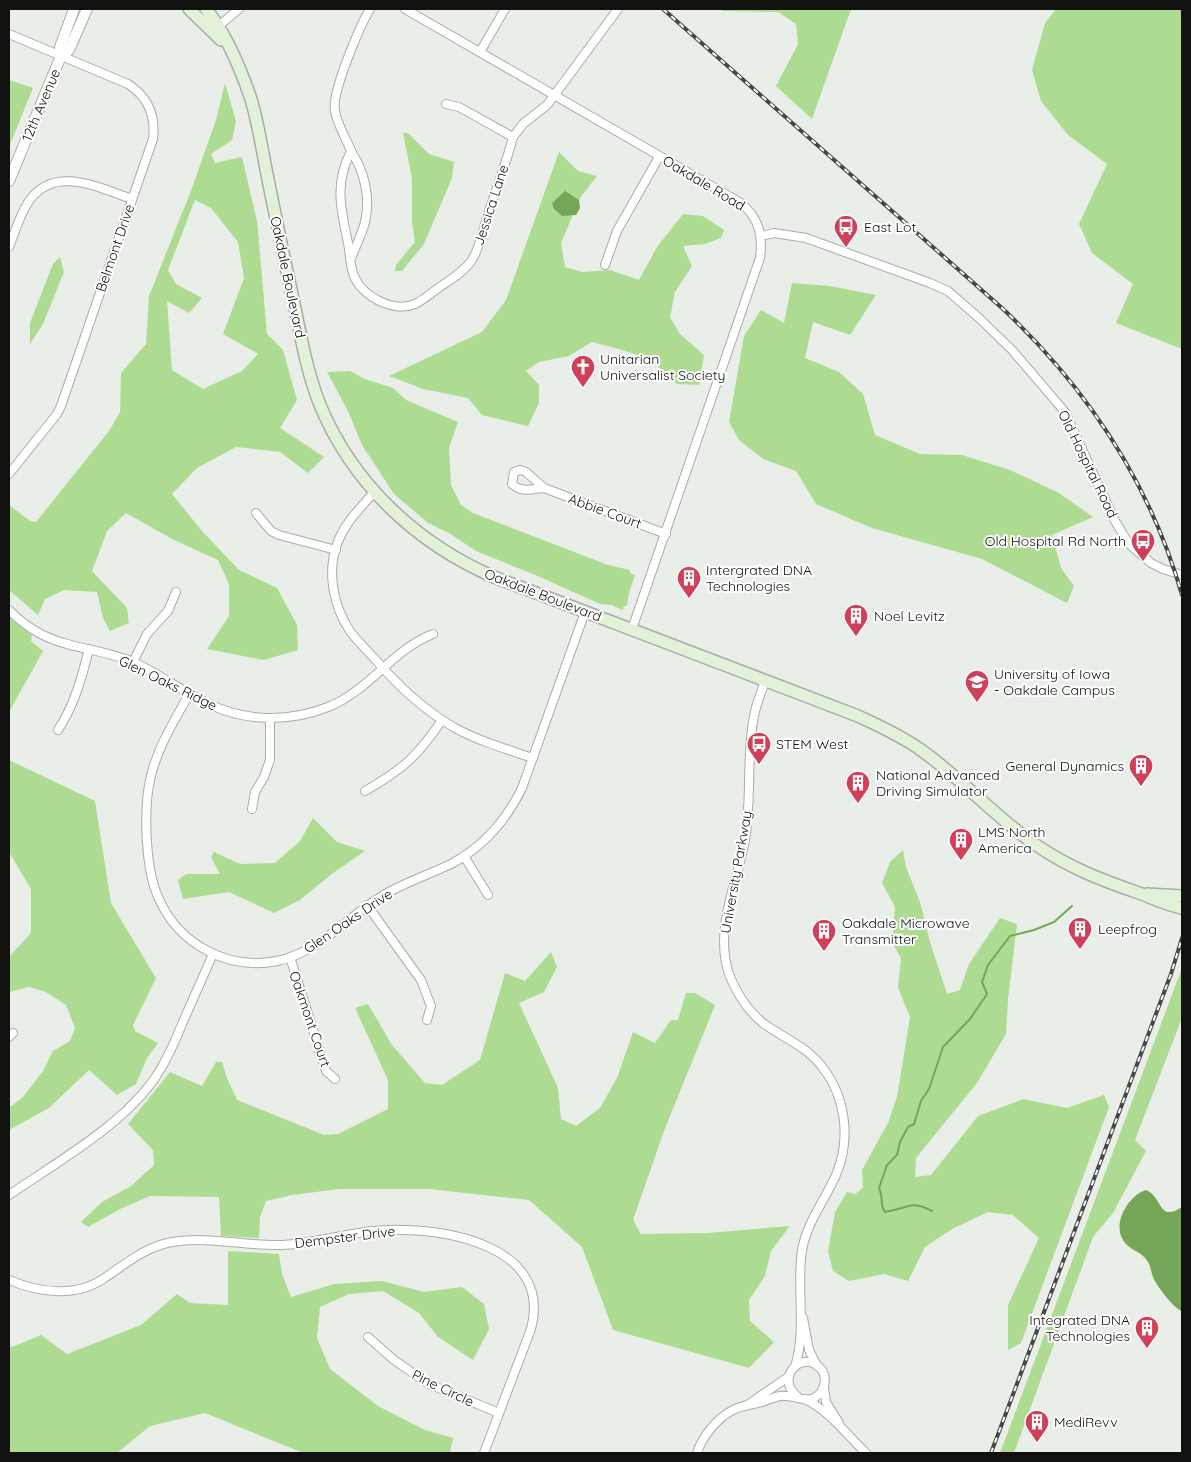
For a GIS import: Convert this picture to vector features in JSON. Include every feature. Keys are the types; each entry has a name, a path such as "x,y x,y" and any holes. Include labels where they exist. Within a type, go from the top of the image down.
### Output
{"main road":[{"name":"Oakdale Boulevard","path":"189,9 215,28"},
{"name":"Oakdale Boulevard","path":"206,9 243,77 254,108 306,363 321,406 335,437 353,464 374,492 410,526 452,556 494,577 858,716 923,751 1018,832 1073,868 1099,880 1165,904 1182,908"},
{"name":"Oakdale Boulevard","path":"1141,894 1182,896"}],"street":[{"name":"12th Avenue","path":"9,181 61,56 60,46 74,9"},
{"name":"12th Avenue","path":"61,56 69,50 87,9"},
{"path":"215,28 239,9"},
{"path":"351,258 365,222 367,198 360,165 351,151 334,110 337,91 354,43 370,9"},
{"name":"Oakdale Road","path":"405,9 741,203 755,219 761,236 760,258 632,629"},
{"path":"480,52 505,9"},
{"name":"Jessica Lane","path":"351,151 347,158 341,182 340,209 353,274 358,284 375,299 401,307 414,304 445,283 472,260 513,137 524,124 547,105 618,9"},
{"name":"Belmont Drive","path":"9,34 128,84 136,89 148,103 154,120 153,139 61,406 57,414 9,474"},
{"path":"446,104 459,107 513,137"},
{"path":"605,265 617,232 659,157"},
{"path":"9,247 28,202 41,189 56,182 75,180 132,199"},
{"name":"Old Hospital Road","path":"761,236 774,233 806,238 948,291 1012,350 1065,412 1115,521 1129,544 1151,563 1182,575"},
{"name":"Abbie Court","path":"544,488 666,534"},
{"path":"374,492 348,522 336,550 332,570 332,584 338,609 350,631 408,694 442,720 472,736 533,758"},
{"path":"256,513 271,531 279,535 336,550"},
{"path":"133,662 147,634 168,611 176,592"},
{"name":"Glen Oaks Ridge","path":"9,610 24,624 40,634 133,662 189,694 224,710 249,716 270,718 299,716 328,707 357,692 417,640 432,634"},
{"name":"Glen Oaks Drive","path":"189,694 161,745 155,760 148,790 146,827 151,875 155,889 165,912 183,934 213,954 236,961 251,963 290,958 312,947 367,905 396,888 464,856 487,838 507,815 522,788 585,612"},
{"path":"58,730 66,718 82,678 89,648"},
{"name":"University Parkway","path":"765,680 754,716 745,840 726,921 725,945 729,972 734,986 747,1006 763,1023 809,1052 823,1068 833,1083 844,1117 844,1146 841,1161 836,1175 814,1214 803,1247 799,1284 801,1309 809,1350 817,1366"},
{"path":"252,809 255,792 268,768 270,760 270,718"},
{"path":"365,791 397,772 408,763 428,741 442,720"},
{"path":"464,856 488,895"},
{"path":"367,905 421,980 432,1006 427,1020"},
{"path":"9,1195 104,1130 146,1090 170,1052 213,954"},
{"name":"Oakmont Court","path":"290,958 326,1071 335,1079"},
{"name":"Dempster Drive","path":"9,1280 27,1288 41,1291 54,1292 80,1289 104,1279 131,1258 148,1250 171,1242 188,1240 281,1245 305,1244 352,1233 398,1230 431,1232 466,1239 491,1248 513,1261 527,1277 533,1297 534,1318 484,1453"},
{"name":"University Parkway","path":"795,1367 799,1351 801,1309"},
{"name":"Pine Circle","path":"368,1337 394,1360 429,1384 499,1413"},
{"path":"748,1404 788,1377 795,1367 807,1363 817,1366 825,1377 826,1402 842,1427"},
{"path":"788,1377 790,1389 801,1398 819,1407 842,1427 866,1453"},
{"path":"696,1453 717,1422 732,1410 781,1396 815,1398 824,1387"}],"shaded area":[{"path":"720,9 851,9 812,119 776,86 798,44 796,24 778,12 722,11"},
{"path":"1056,9 1182,9 1182,349 1116,323 1133,284 1092,253 1079,224 1107,164 1068,135 1041,101 1032,70 1045,23"},
{"path":"9,80 33,88 9,147"},
{"path":"225,83 236,121 232,140 211,154 215,163 242,157 257,221 267,334 283,350 297,400 280,428 324,457 308,473 280,452 236,447 197,468 172,494 202,531 239,570 277,588 297,625 298,650 264,660 207,649 229,616 229,584 218,560 172,539 126,513 107,531 92,571 127,608 129,623 110,631 103,618 97,592 64,590 45,599 38,615 9,590 9,505 30,521 36,522 109,431 120,412 121,373 146,344 149,296 192,188 216,120","holes":["195,200 211,208 238,242 244,278 223,334 258,354 242,371 203,389 172,370 167,301 189,313 202,298 176,284 168,270"]},
{"path":"403,133 408,133 429,154 454,162 452,178 424,244 402,271 395,271 396,265 415,242 412,222 412,179"},
{"path":"559,152 578,171 597,176 580,198 561,243 565,267 583,272 610,270 639,280 657,247 683,214 703,216 724,230 721,238 705,244 683,246 692,266 675,292 670,317 680,334 704,355 699,385 677,384 658,366 648,360 592,342 569,356 539,362 526,371 539,385 539,403 528,426 482,415 468,398 423,389 389,376 482,332 506,300"},
{"path":"565,191 579,200 580,208 576,215 562,216 554,209 552,203"},
{"path":"60,257 64,272 43,324 30,344 30,323 53,264"},
{"path":"792,283 830,286 876,295 850,335 813,322 805,358 839,372 863,394 875,435 920,454 962,455 1010,470 1059,493 1093,517 1052,535 1061,568 1074,586 1067,603 982,559 872,528 816,504 796,471 763,459 739,440 729,422 744,336 761,310 784,323"},
{"path":"350,371 365,379 393,388 406,400 458,422 449,448 451,485 461,505 473,513 608,565 630,570 630,573 635,575 627,606 624,606 623,610 611,605 600,604 476,551 449,533 428,523 394,494 362,445 348,411 327,372"},
{"path":"9,617 32,635 31,641 43,651 9,712"},
{"path":"9,760 95,801 111,903 156,978 133,1025 135,1031 158,1043 147,1058 136,1084 117,1095 89,1070 49,1108 9,1130 9,1108 23,1097 43,1071 53,1051 70,1041 75,1028 66,1005 46,992 29,987 9,992 9,957 31,933 31,889 9,852"},
{"path":"313,818 337,842 365,851 333,873 300,900 274,913 229,892 183,899 178,880 186,874 220,874 211,857 214,852 240,864 275,863 300,841"},
{"path":"903,850 906,867 920,902 930,942 947,994 960,990 969,964 1000,918 1017,924 1006,1034 977,1083 916,1158 915,1177 931,1175 978,1116 1023,1099 1067,1108 1104,1095 1109,1107 1021,1343 1008,1350 1008,1305 1039,1238 1013,1215 988,1212 952,1229 925,1247 908,1281 884,1274 849,1281 833,1271 828,1251 835,1212 847,1192 855,1194 863,1188 862,1170 888,1123 897,1097 910,1017 898,988 901,958 892,943 895,907 882,883 890,862"},
{"path":"551,952 557,967 544,992 519,1003 558,1088 561,1119 576,1126 600,1108 617,1078 633,1032 655,1043 671,1020 678,1020 686,993 695,993 715,1005 664,1131 633,1220 641,1234 707,1233 790,1226 771,1251 765,1276 749,1300 750,1321 774,1342 749,1368 613,1330 582,1247 529,1200 429,1189 340,1189 292,1195 266,1201 260,1217 259,1238 221,1236 219,1197 150,1196 120,1209 88,1227 81,1222 102,1202 131,1186 154,1165 153,1150 128,1124 170,1072 202,1086 216,1062 222,1062 237,1100 324,1135 338,1134 388,1109 388,1080 355,1008 368,1004 392,1045 425,1083 442,1085 480,1060 505,973 525,981"},
{"path":"1182,968 1182,1018 1135,1140 1146,1151 1113,1213 1093,1237 1014,1453 1000,1453"},
{"path":"1146,1190 1151,1193 1161,1207 1169,1212 1182,1207 1182,1311 1170,1301 1158,1285 1145,1258 1125,1243 1120,1233 1121,1218 1124,1210 1134,1198"},
{"path":"228,1251 279,1254 282,1274 291,1297 334,1284 382,1281 424,1292 462,1287 484,1304 489,1329 473,1360 438,1337 419,1313 383,1291 349,1294 320,1307 317,1338 330,1369 378,1406 425,1430 453,1438 450,1453 303,1453 205,1413 150,1426 117,1453 9,1453 9,1346 12,1347 41,1335 67,1354 141,1325 177,1294 190,1303 228,1305"}],"waterway":[{"path":"932,1211 913,1205 885,1212 879,1188 887,1165 897,1155 900,1142 908,1127 914,1124 921,1101 929,1089 943,1047 970,1019 987,994 982,982 988,965 1010,936 1034,930 1054,922 1072,906"}],"railway":[{"path":"663,9 1002,308 1033,338 1061,370 1112,439 1152,514 1169,554 1182,595"},
{"path":"991,1453 1171,974 1182,938"}],"place":[{"name":"East Lot","path":"846,248"},
{"name":"Unitarian Universalist Society","path":"583,388"},
{"name":"Old Hospital Rd North","path":"1143,562"},
{"name":"Intergrated DNA Technologies","path":"689,599"},
{"name":"Noel Levitz","path":"856,637"},
{"name":"University of Iowa - Oakdale Campus","path":"977,703"},
{"name":"STEM West","path":"759,765"},
{"name":"General Dynamics","path":"1141,787"},
{"name":"National Advanced Driving Simulator","path":"858,804"},
{"name":"LMS North America","path":"961,861"},
{"name":"Leepfrog","path":"1080,950"},
{"name":"Oakdale Microwave Transmitter","path":"824,952"},
{"name":"Integrated DNA Technologies","path":"1147,1349"},
{"name":"MediRevv","path":"1037,1443"}]}
